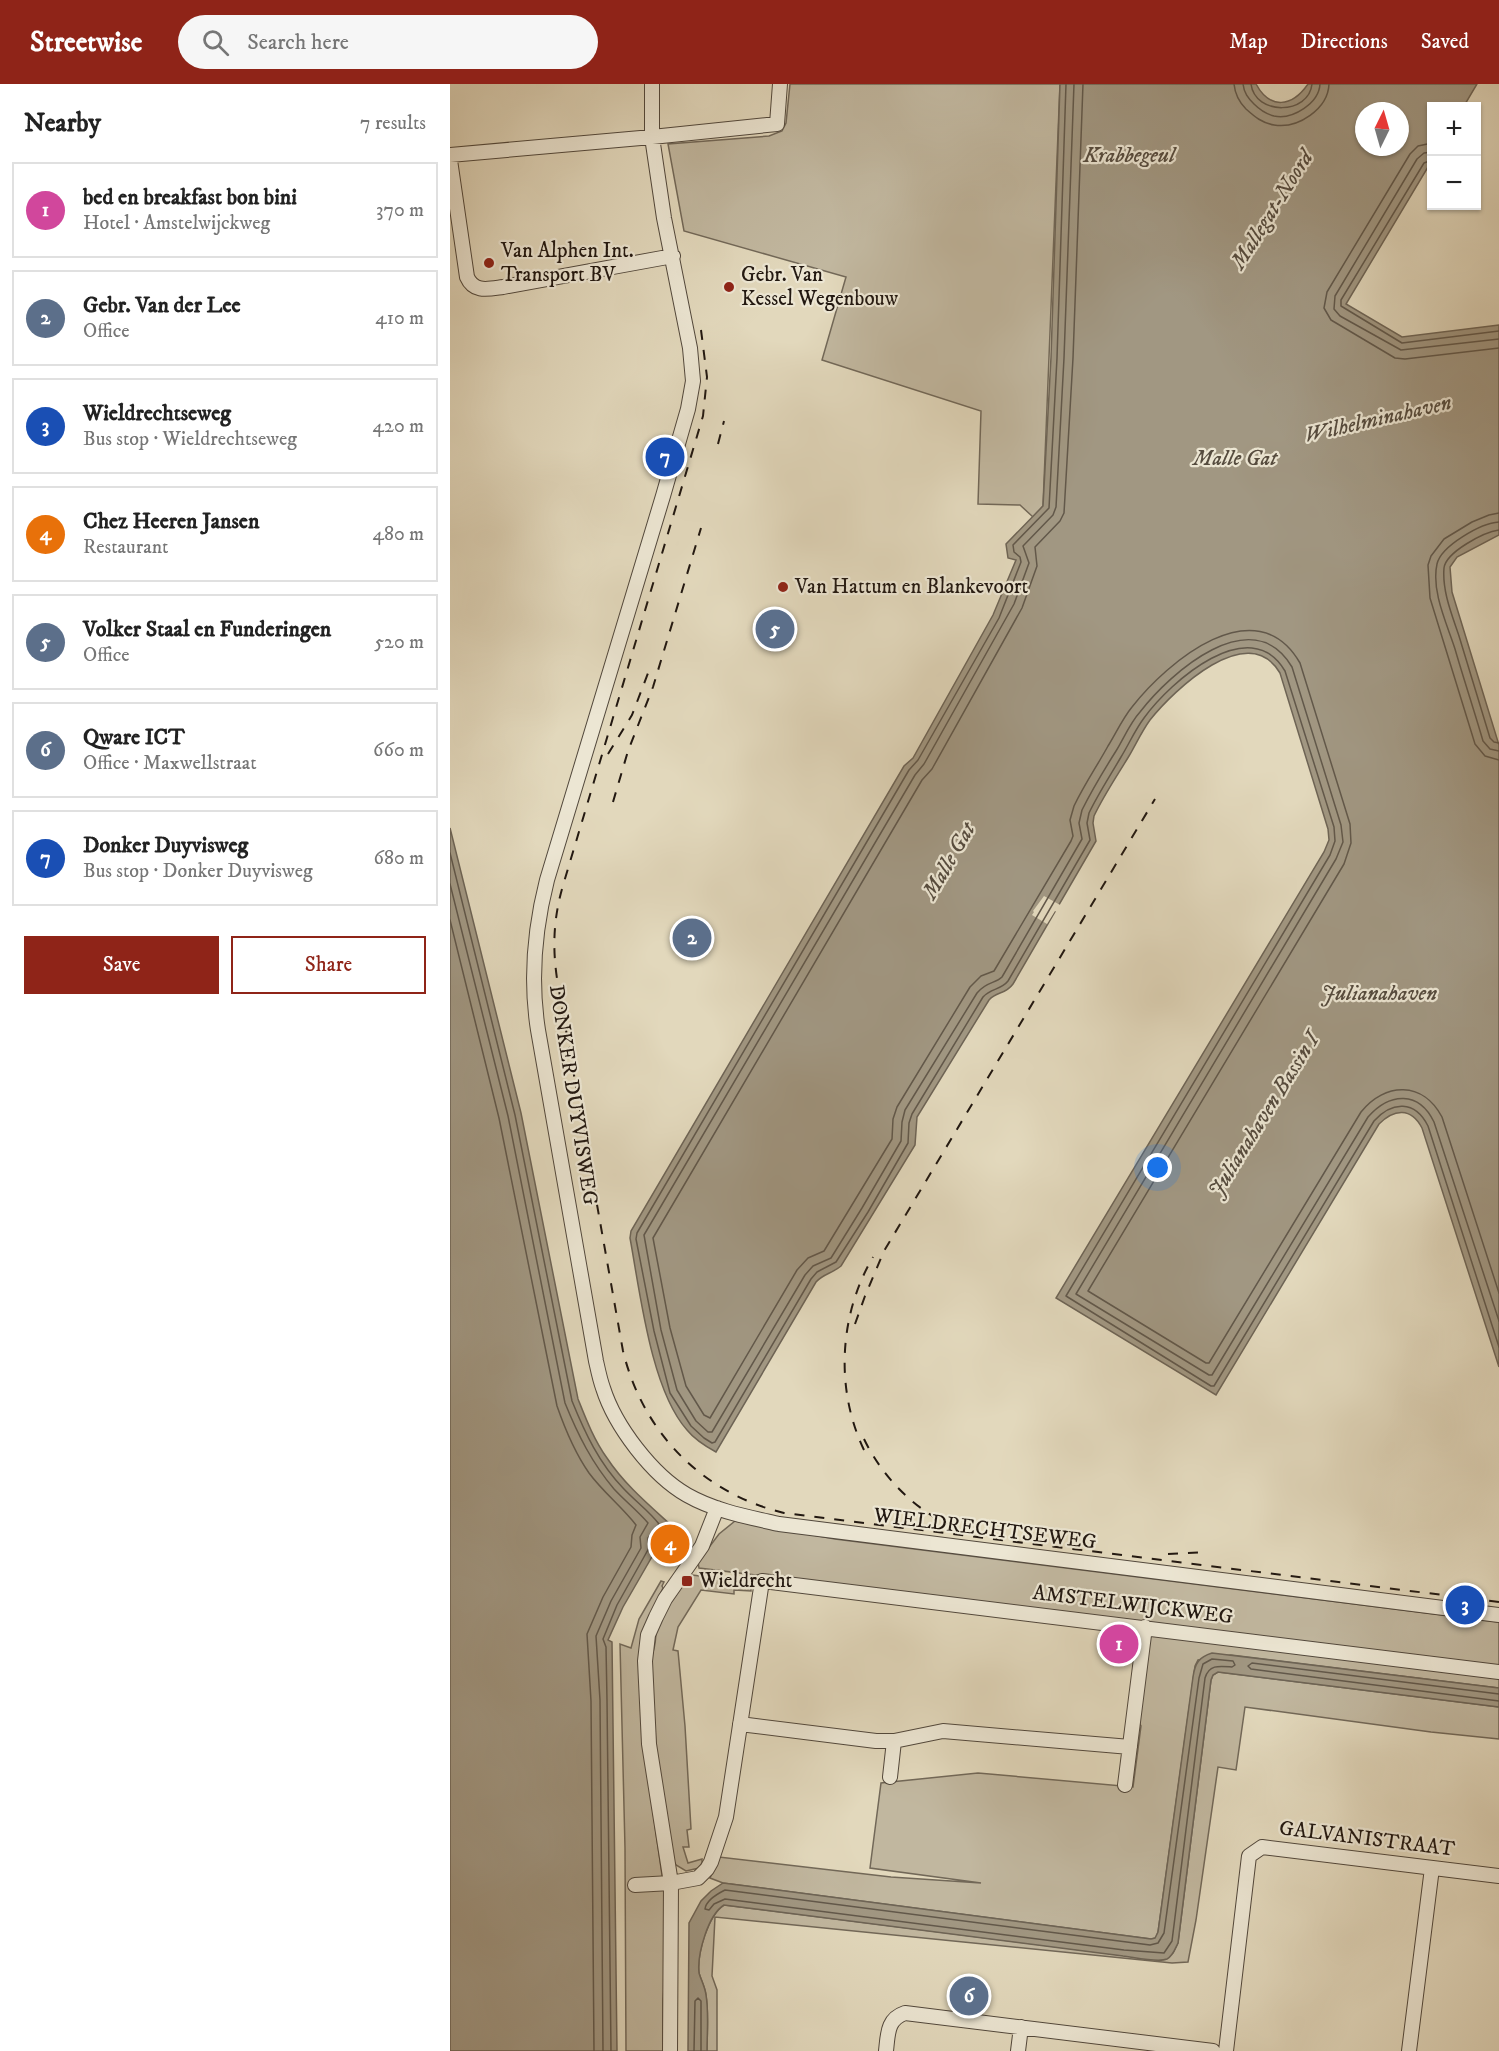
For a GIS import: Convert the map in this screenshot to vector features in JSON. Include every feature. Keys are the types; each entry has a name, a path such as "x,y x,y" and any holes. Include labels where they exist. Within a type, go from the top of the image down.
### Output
{"street":[{"name":"DONKER DUYVISWEG","path":"652,84 652,137 664,218 690,348 693,381 688,409 544,891 534,942 533,976 540,1041 602,1388 613,1413 638,1450 658,1472 685,1494 717,1508"},
{"path":"450,154 777,124 780,84"},
{"path":"450,160 467,276 477,289 494,288 673,256"},
{"path":"670,2051 671,1883 649,1744 645,1660 647,1640 665,1599 702,1546 717,1508"},
{"name":"WIELDRECHTSEWEG","path":"717,1508 779,1524 1499,1615"},
{"name":"AMSTELWIJCKWEG","path":"740,1724 762,1581 1499,1672"},
{"path":"1125,1785 1145,1627"},
{"path":"635,1885 671,1883 698,1878 707,1869 726,1817 740,1724 876,1741 894,1741 943,1731 1130,1747"},
{"path":"890,1777 894,1741"},
{"name":"GALVANISTRAAT","path":"1226,2051 1249,1856 1262,1847 1499,1876"},
{"path":"1409,2051 1432,1868"},
{"path":"886,2051 890,2025 896,2016 905,2013 1021,2027 1148,2047 1213,2051"},
{"path":"1018,2051 1021,2027"}],"shaded area":[{"path":"790,84 1060,84 1043,506 1033,517 1020,505 978,504 981,411 822,360 846,277 684,231 668,144 769,136 782,131 786,123"},
{"path":"735,1521 835,1539 1499,1622 1499,1668 699,1568 698,1562 719,1534"},
{"path":"688,1576 748,1582 751,1585 751,1591 734,1590 734,1594 701,1590 678,1627 673,1650 678,1651 691,1829 687,1830 689,1847 683,1847 688,1863 702,1859 699,1868 686,1871 676,1865 673,1860 656,1749 651,1657 659,1618"},
{"path":"661,1581 664,1582 663,1588 644,1629 644,1749 668,1934 663,2001 663,2051 626,2051 625,1848 620,1644 631,1648 639,1619"},
{"path":"1149,1635 1499,1675 1499,1688 1231,1655 1198,1660 1195,1666 1156,1938 723,1883 710,1878 719,1857 891,1877 981,1883 870,1868 881,1783 978,1773 1133,1787 1141,1726 1138,1721"},
{"path":"1218,1672 1499,1707 1499,1739 1245,1707 1236,1770 1218,1767 1188,1962 1172,1963 715,1917 712,1976 717,1990 717,2051 707,2051 707,2002 699,1973 700,1956 713,1917 724,1905 1160,1960 1173,1953 1178,1943 1211,1680"}],"water":[{"name":"Malle Gat","path":"1060,84 1256,84 1268,98 1281,102 1295,97 1308,84 1477,84 1466,102 1427,102 1427,169 1346,304 1402,337 1499,325 1499,535 1457,557 1450,567 1452,592 1499,745 1499,1367 1422,1128 1413,1116 1402,1112 1390,1115 1379,1124 1216,1395 1056,1298 1324,852 1329,840 1328,829 1280,673 1266,658 1250,653 1231,656 1193,678 1161,707 1147,724 1094,816 1096,841 1013,984 989,1000 917,1117 915,1145 841,1266 816,1282 716,1452 693,1437 687,1430 664,1391 643,1312 630,1238 631,1231 904,766 913,758 993,615 1016,560 1008,558 1006,544 1043,506 1051,357"},
{"path":"450,828 521,1113 578,1399 594,1437 614,1468 637,1494 672,1526 666,1532 658,1533 653,1541 657,1548 623,1607 608,1640 612,1642 617,2051 450,2051"},
{"path":"1212,1653 1499,1688 1499,1707 1218,1672 1211,1680 1178,1943 1169,1958 1145,1959 724,1905 713,1917 700,1956 699,1973 707,2002 707,2051 688,2051 689,1923 701,1901 723,1883 1155,1938 1158,1932 1194,1672 1196,1664 1204,1656"}],"pier":[{"path":"1044,896 1062,906 1058,913 1055,911 1047,924 1032,915"}],"railway":[{"path":"701,330 707,377 703,416 564,882 555,934 558,985 623,1351 632,1381 645,1408 661,1433 702,1475 754,1504 784,1513 1499,1602"},
{"path":"718,444 724,421"},
{"path":"613,802 628,751 653,687 701,528"},
{"path":"608,754 632,715 650,668"},
{"path":"855,1324 884,1251 1155,799"},
{"path":"864,1450 848,1402 845,1352 853,1303 873,1257"},
{"path":"864,1439 882,1469 906,1495 933,1516 965,1532"},
{"path":"1168,1554 1206,1552"}],"place":[{"name":"Van Alphen Int. Transport BV","path":"489,263"},
{"name":"Gebr. Van Kessel Wegenbouw","path":"729,287"},
{"name":"Donker Duyvisweg","path":"665,457"},
{"name":"Van Hattum en Blankevoort","path":"783,587"},
{"name":"Volker Staal en Funderingen","path":"775,629"},
{"name":"Gebr. Van der Lee","path":"692,938"},
{"name":"Chez Heeren Jansen","path":"670,1544"},
{"name":"Wieldrecht","path":"687,1581"},
{"name":"Wieldrechtseweg","path":"1465,1605"},
{"name":"bed en breakfast bon bini","path":"1119,1644"},
{"name":"Qware ICT","path":"969,1996"}],"water label":[{"name":"Krabbegeul","path":"1129,155"},
{"name":"Mallegat-Noord","path":"1272,210"},
{"name":"Wilhelminahaven","path":"1378,419"},
{"name":"Julianahaven","path":"1379,993"},
{"name":"Julianahaven Bassin I","path":"1264,1115"}]}
